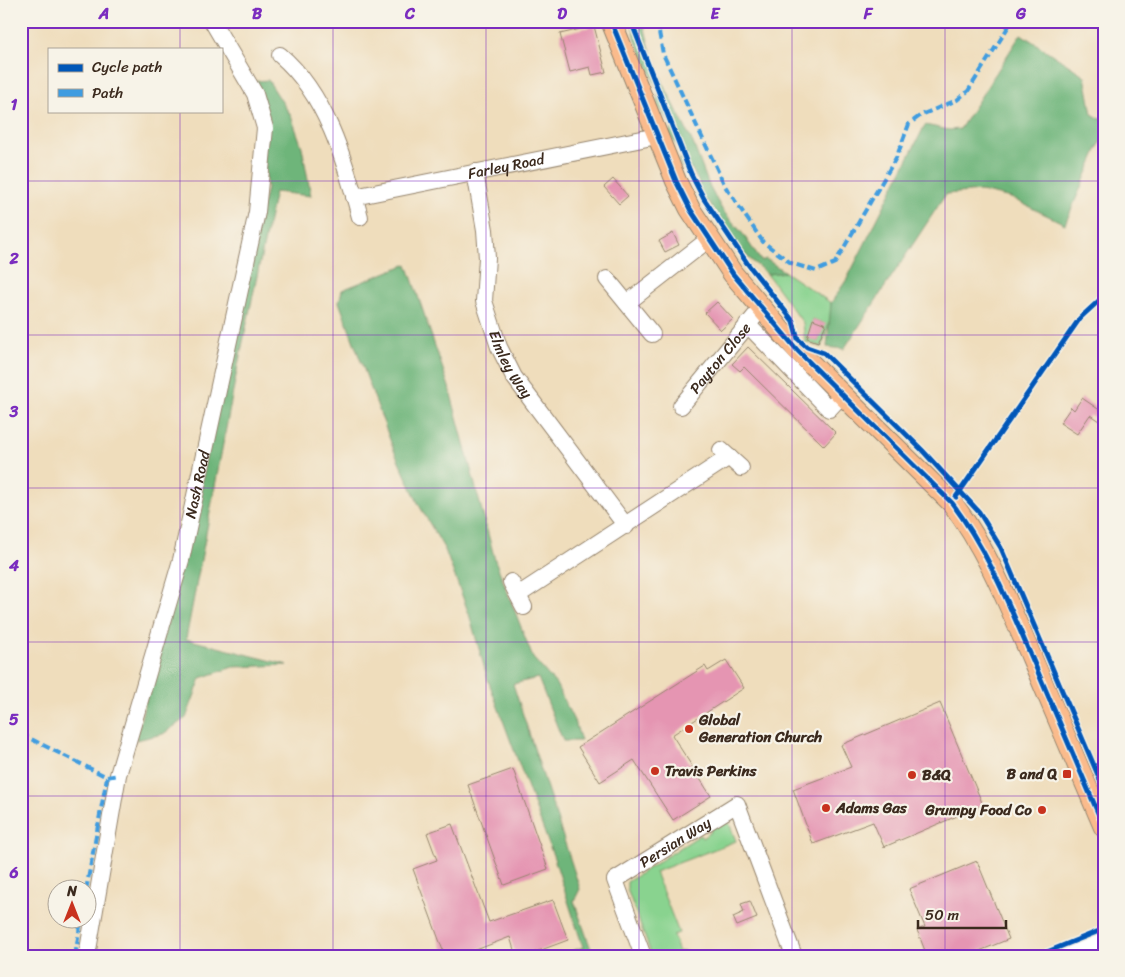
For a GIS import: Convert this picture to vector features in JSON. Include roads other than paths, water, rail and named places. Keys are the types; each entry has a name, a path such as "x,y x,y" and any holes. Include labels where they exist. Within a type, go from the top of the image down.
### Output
{"main road":[{"path":"611,21 676,182 709,238 763,310 798,351 952,503 972,530 987,555 1104,827"}],"street":[{"name":"Nash Road","path":"87,956 118,775 181,560 257,212 265,128 255,94 212,21"},
{"path":"280,55 296,69 323,113 341,153 360,217"},
{"name":"Farley Road","path":"354,197 657,136"},
{"name":"Elmley Way","path":"475,172 485,230 487,258 484,301 499,347 514,377 626,526"},
{"path":"627,303 709,238"},
{"path":"607,278 652,334"},
{"name":"Payton Close","path":"680,406 747,324 763,310"},
{"path":"747,324 829,409 842,395"},
{"path":"518,595 730,458"},
{"name":"Persian Way","path":"643,956 615,880 737,804 794,956"},
{"path":"1064,956 1104,940"}],"place":[{"name":"Global Generation Church","path":"689,729"},
{"name":"Travis Perkins","path":"655,771"},
{"name":"B and Q","path":"1067,774"},
{"name":"B&Q","path":"912,775"},
{"name":"Adams Gas","path":"826,808"},
{"name":"Grumpy Food Co","path":"1042,810"}]}
